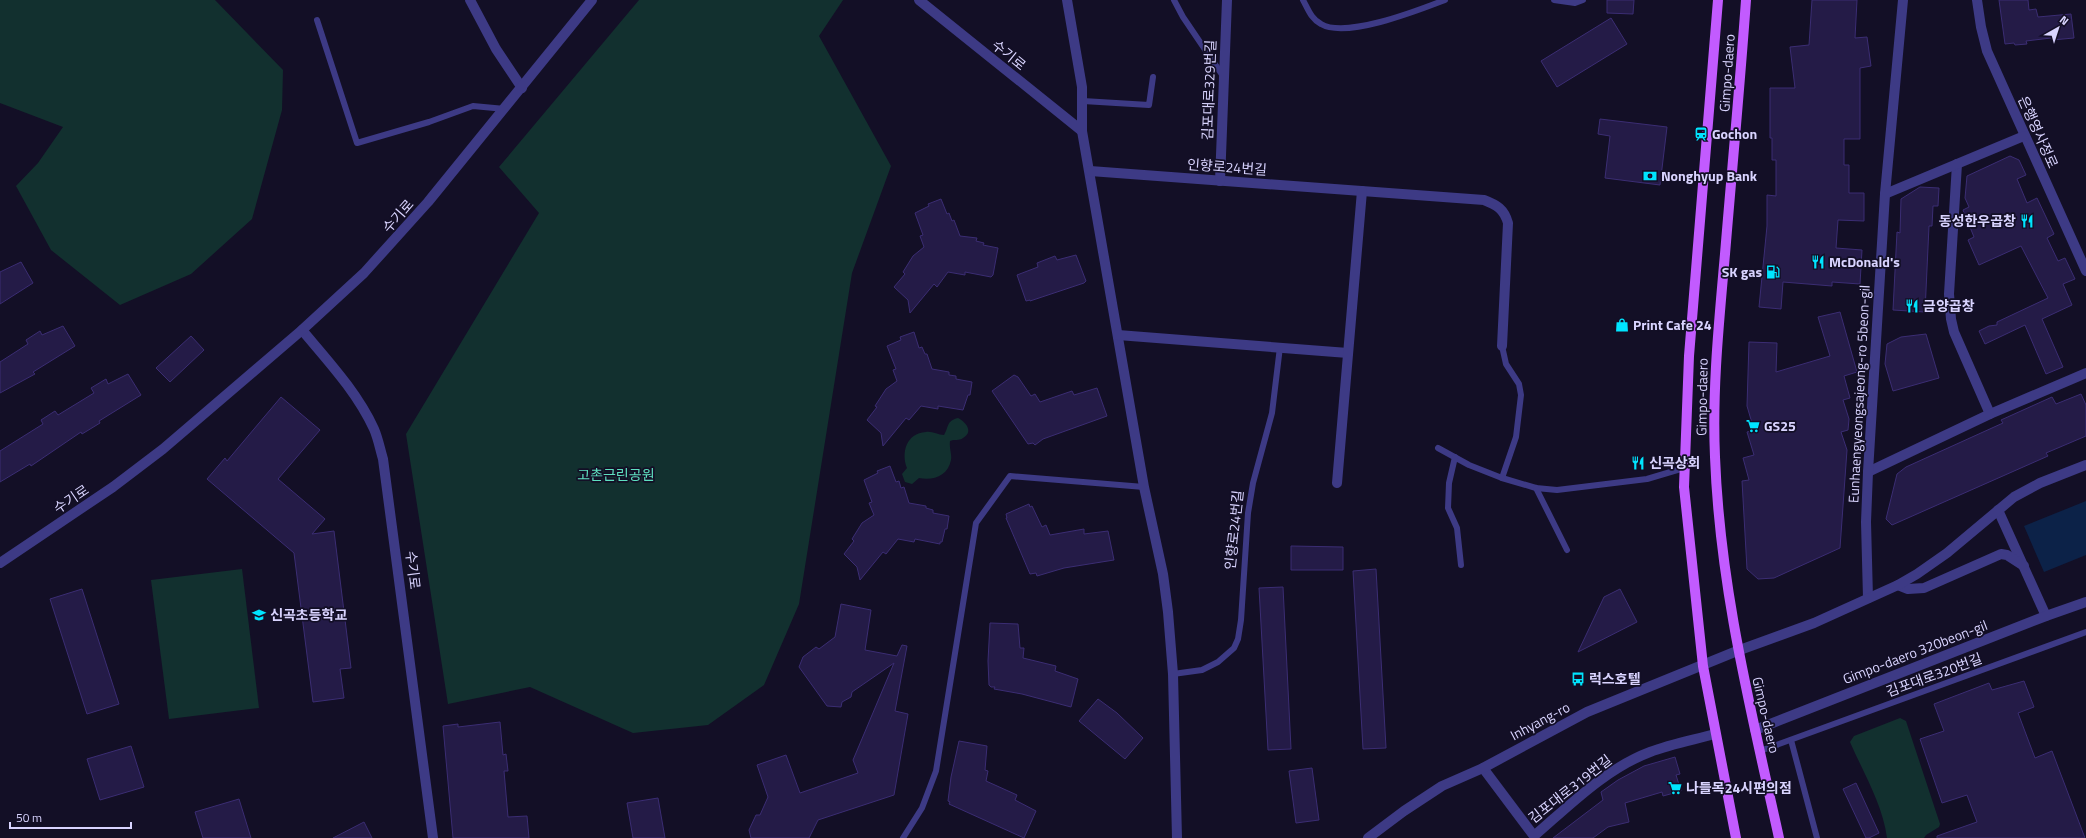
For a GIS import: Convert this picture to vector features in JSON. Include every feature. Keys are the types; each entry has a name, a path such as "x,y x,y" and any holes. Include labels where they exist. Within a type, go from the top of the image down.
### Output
{"main road":[{"name":"Gimpo-daero","path":"1718,0 1689,356 1684,468 1688,529 1703,666 1736,838"},
{"name":"Gimpo-daero","path":"1746,0 1715,391 1715,457 1718,512 1724,567 1737,651 1779,838"}],"street":[{"path":"470,0 496,49 522,88"},
{"name":"수기로","path":"0,563 113,487 164,449 302,330 364,273 394,242 505,110 592,0"},
{"name":"수기로","path":"919,0 1082,132"},
{"path":"1067,0 1083,101 1082,132 1144,487 1163,574 1168,612 1172,674 1176,838"},
{"name":"김포대로329번길","path":"1220,181 1227,0"},
{"name":"Eunhaengyeongsajeong-ro 5beon-gil","path":"1868,598 1866,522 1868,472 1885,194 1904,0"},
{"name":"은행영사정로","path":"1977,0 1981,27 1987,51 2086,271"},
{"path":"1885,194 2024,136"},
{"path":"1958,164 1949,294 1951,319 1954,332 1990,414"},
{"name":"인향로24번길","path":"1090,171 1484,200 1497,205 1505,213 1508,223 1502,346"},
{"path":"1337,483 1362,191"},
{"name":"수기로","path":"302,330 336,370 360,403 374,430 383,459 433,838"},
{"path":"1118,335 1348,353"},
{"path":"1868,472 1990,414 2086,373"},
{"name":"Inhyang-ro","path":"1368,838 1442,786 1483,768 1587,712 1620,697 1703,666 1737,651 1814,623 1898,585 1947,554 2014,497 2040,483 2086,465"},
{"path":"1998,510 2046,616"},
{"path":"1898,585 1908,589 1924,588 2001,554 2007,555 2024,566"},
{"name":"Gimpo-daero 320beon-gil","path":"1755,730 2046,616 2086,602"},
{"name":"김포대로319번길","path":"1534,837 1598,782 1626,763 1650,752 1715,734"},
{"path":"1483,768 1534,837"}],"lane":[{"path":"1174,0 1182,17 1223,76"},
{"path":"1303,0 1314,19 1322,25 1335,28 1376,23 1445,0"},
{"path":"1554,0 1575,3 1583,0"},
{"path":"317,20 357,143 429,122 473,106 505,110"},
{"path":"1083,101 1149,105 1153,77"},
{"path":"1502,346 1506,364 1519,384 1521,395 1516,437 1502,478"},
{"name":"인향로24번길","path":"1172,674 1202,670 1218,662 1234,648 1238,639 1241,620 1248,513 1253,483 1272,413 1280,347"},
{"path":"1438,448 1502,478 1536,488 1557,490 1647,479 1684,468"},
{"path":"1456,457 1449,483 1448,508 1457,528 1461,565"},
{"path":"903,838 922,808 936,771 976,523 1010,476 1144,487"},
{"path":"1536,488 1567,550"},
{"name":"김포대로320번길","path":"1760,751 2086,632"},
{"path":"1791,740 1817,838"}],"green space":[{"path":"0,0 215,0 283,70 282,110 252,219 191,274 120,305 51,250 16,186 38,163 63,127 0,103"},
{"name":"고촌근린공원","path":"639,0 843,0 819,36 891,166 852,273 799,604 764,685 708,725 633,733 530,687 448,704 406,434 539,213 499,167"},
{"path":"958,418 968,427 968,433 961,439 950,441 951,460 947,470 943,474 934,478 919,478 912,484 905,482 902,474 907,468 905,462 905,450 910,440 919,433 930,432 944,435 951,421"},
{"path":"242,569 259,708 169,719 151,580"},
{"path":"1900,718 1906,721 1940,824 1939,827 1926,835 1924,838 1887,838 1885,826 1877,801 1850,742 1854,736"}],"water":[{"path":"2086,501 2086,555 2044,572 2024,526"}],"building":[{"path":"1607,0 1634,0 1633,14 1607,13"},
{"path":"1812,0 1857,0 1855,38 1867,37 1871,66 1860,68 1860,139 1844,139 1844,165 1849,165 1849,193 1864,193 1864,221 1838,220 1836,248 1862,250 1860,284 1832,282 1832,286 1783,282 1781,309 1759,307 1767,226 1767,195 1776,196 1776,160 1772,160 1772,138 1770,138 1770,88 1795,88 1790,47 1809,45"},
{"path":"1999,0 2028,0 2029,10 2036,9 2038,17 2071,14 2074,38 2052,40 2051,38 2026,41 2027,44 2005,44"},
{"path":"1611,18 1627,44 1557,87 1541,61"},
{"path":"1600,119 1667,127 1660,185 1605,178 1610,136 1598,134"},
{"path":"2010,156 2019,160 2026,175 2017,179 2027,203 2037,198 2054,234 2047,238 2058,261 2065,258 2075,279 2063,284 2072,305 2042,319 2063,367 2046,374 2025,325 1985,344 1979,331 1989,326 1997,325 1997,322 2048,298 2021,246 1979,265 1968,240 1974,237 1963,210 1969,207 1965,198 1967,176"},
{"path":"1920,187 1939,188 1938,206 1933,206 1932,226 1929,226 1925,312 1893,310 1897,232 1900,233 1901,199"},
{"path":"941,199 947,214 949,213 952,221 954,220 960,236 977,238 976,241 984,243 983,245 998,248 993,275 991,277 965,272 965,275 948,272 937,287 934,284 910,313 908,300 894,287 905,274 903,272 913,256 924,247 920,236 923,235 915,213 929,206 928,204"},
{"path":"1076,255 1086,281 1084,283 1026,301 1017,275 1038,267 1037,263 1055,256 1057,260"},
{"path":"21,262 33,283 0,304 0,272"},
{"path":"1840,312 1857,372 1844,376 1850,398 1843,400 1849,419 1848,430 1841,432 1847,450 1840,548 1774,578 1758,579 1747,569 1742,481 1749,480 1743,458 1754,455 1747,432 1754,430 1747,406 1749,342 1777,343 1776,372 1830,356 1818,317"},
{"path":"63,326 75,346 33,372 35,374 0,393 0,362 28,344 26,340 40,331 42,335"},
{"path":"914,332 919,348 922,347 925,354 927,354 932,369 949,372 949,375 956,376 956,379 972,382 970,395 968,395 963,410 938,406 938,409 921,406 909,420 906,418 883,446 881,433 867,420 877,407 875,406 886,389 897,381 893,370 896,369 887,346 901,340 900,337"},
{"path":"1926,334 1939,378 1893,391 1885,364 1887,344 1901,337"},
{"path":"191,336 204,350 170,382 156,368"},
{"path":"128,374 141,395 99,421 100,423 82,434 81,432 31,466 30,464 0,482 0,451 43,424 41,420 55,411 58,415 94,393 91,388 106,379 108,384"},
{"path":"1014,375 1018,377 1031,396 1035,394 1040,402 1072,391 1074,395 1097,388 1107,416 1043,439 1035,445 1033,443 1028,444 992,391"},
{"path":"2081,394 2086,405 2086,436 2046,453 2048,456 1892,525 1886,519 1897,474 1906,467 2003,423 2001,420 2052,397 2056,404"},
{"path":"281,397 320,430 278,479 325,519 312,534 334,531 351,668 340,669 344,698 313,702 294,553 207,479 225,458 227,461"},
{"path":"890,466 896,482 899,481 901,488 904,487 909,503 926,506 926,508 933,510 933,513 949,516 947,529 945,529 942,542 940,542 940,544 915,539 914,542 898,539 886,554 883,552 860,580 857,567 844,554 854,541 852,539 862,523 874,515 869,503 872,502 864,480 878,473 877,471"},
{"path":"1029,504 1030,507 1032,506 1042,527 1046,525 1050,535 1084,529 1084,534 1108,531 1114,560 1064,568 1037,576 1036,573 1030,574 1006,518 1006,514"},
{"path":"1291,546 1343,547 1343,570 1291,570"},
{"path":"1376,569 1386,748 1363,749 1353,571"},
{"path":"1283,587 1291,749 1268,750 1259,588"},
{"path":"82,589 119,704 87,714 50,599"},
{"path":"1620,589 1637,622 1578,652 1604,597"},
{"path":"841,604 871,610 865,650 897,656 902,645 907,646 895,711 908,714 894,795 818,820 809,838 751,838 749,830 756,815 760,815 768,797 757,765 786,755 800,793 858,773 853,760 894,663 852,692 851,697 842,702 841,707 827,706 799,667 803,657 816,647 819,649 835,637"},
{"path":"990,623 1018,624 1020,648 1024,648 1023,658 1056,666 1055,671 1078,679 1071,707 1022,694 994,689 995,687 991,687 989,685 988,661"},
{"path":"2024,681 2034,707 2018,713 2035,758 2052,751 2085,838 1937,838 1937,836 1977,822 1967,795 1942,803 1920,739 1944,731 1934,704 1989,683 1992,690"},
{"path":"1098,699 1117,713 1143,738 1125,759 1079,721"},
{"path":"500,722 503,755 506,754 508,771 504,771 508,817 527,816 529,838 453,838 443,726 458,724 458,727"},
{"path":"959,741 987,746 985,770 988,771 986,781 1017,795 1015,800 1036,811 1024,838 949,804 950,802 948,801 951,777"},
{"path":"131,746 144,787 100,800 87,759"},
{"path":"1675,757 1680,774 1676,775 1681,791 1663,796 1662,792 1625,803 1629,822 1608,827 1593,838 1553,838 1603,800 1601,792 1618,780 1644,766"},
{"path":"1312,768 1319,820 1296,823 1289,771"},
{"path":"1856,783 1879,833 1869,838 1866,838 1843,789"},
{"path":"658,798 665,838 633,838 627,803"},
{"path":"239,799 251,838 203,838 195,812"},
{"path":"364,822 372,838 333,838"}],"place":[{"name":"Gochon","path":"1701,134"},
{"name":"Nonghyup Bank","path":"1650,176"},
{"name":"동성한우곱창","path":"2027,221"},
{"name":"McDonald's","path":"1818,262"},
{"name":"SK gas","path":"1773,272"},
{"name":"금양곱창","path":"1912,306"},
{"name":"Print Cafe 24","path":"1622,325"},
{"name":"GS25","path":"1753,426"},
{"name":"신곡상회","path":"1638,463"},
{"name":"신곡초등학교","path":"259,615"},
{"name":"럭스호텔","path":"1578,679"},
{"name":"나들목24시편의점","path":"1675,788"}]}
